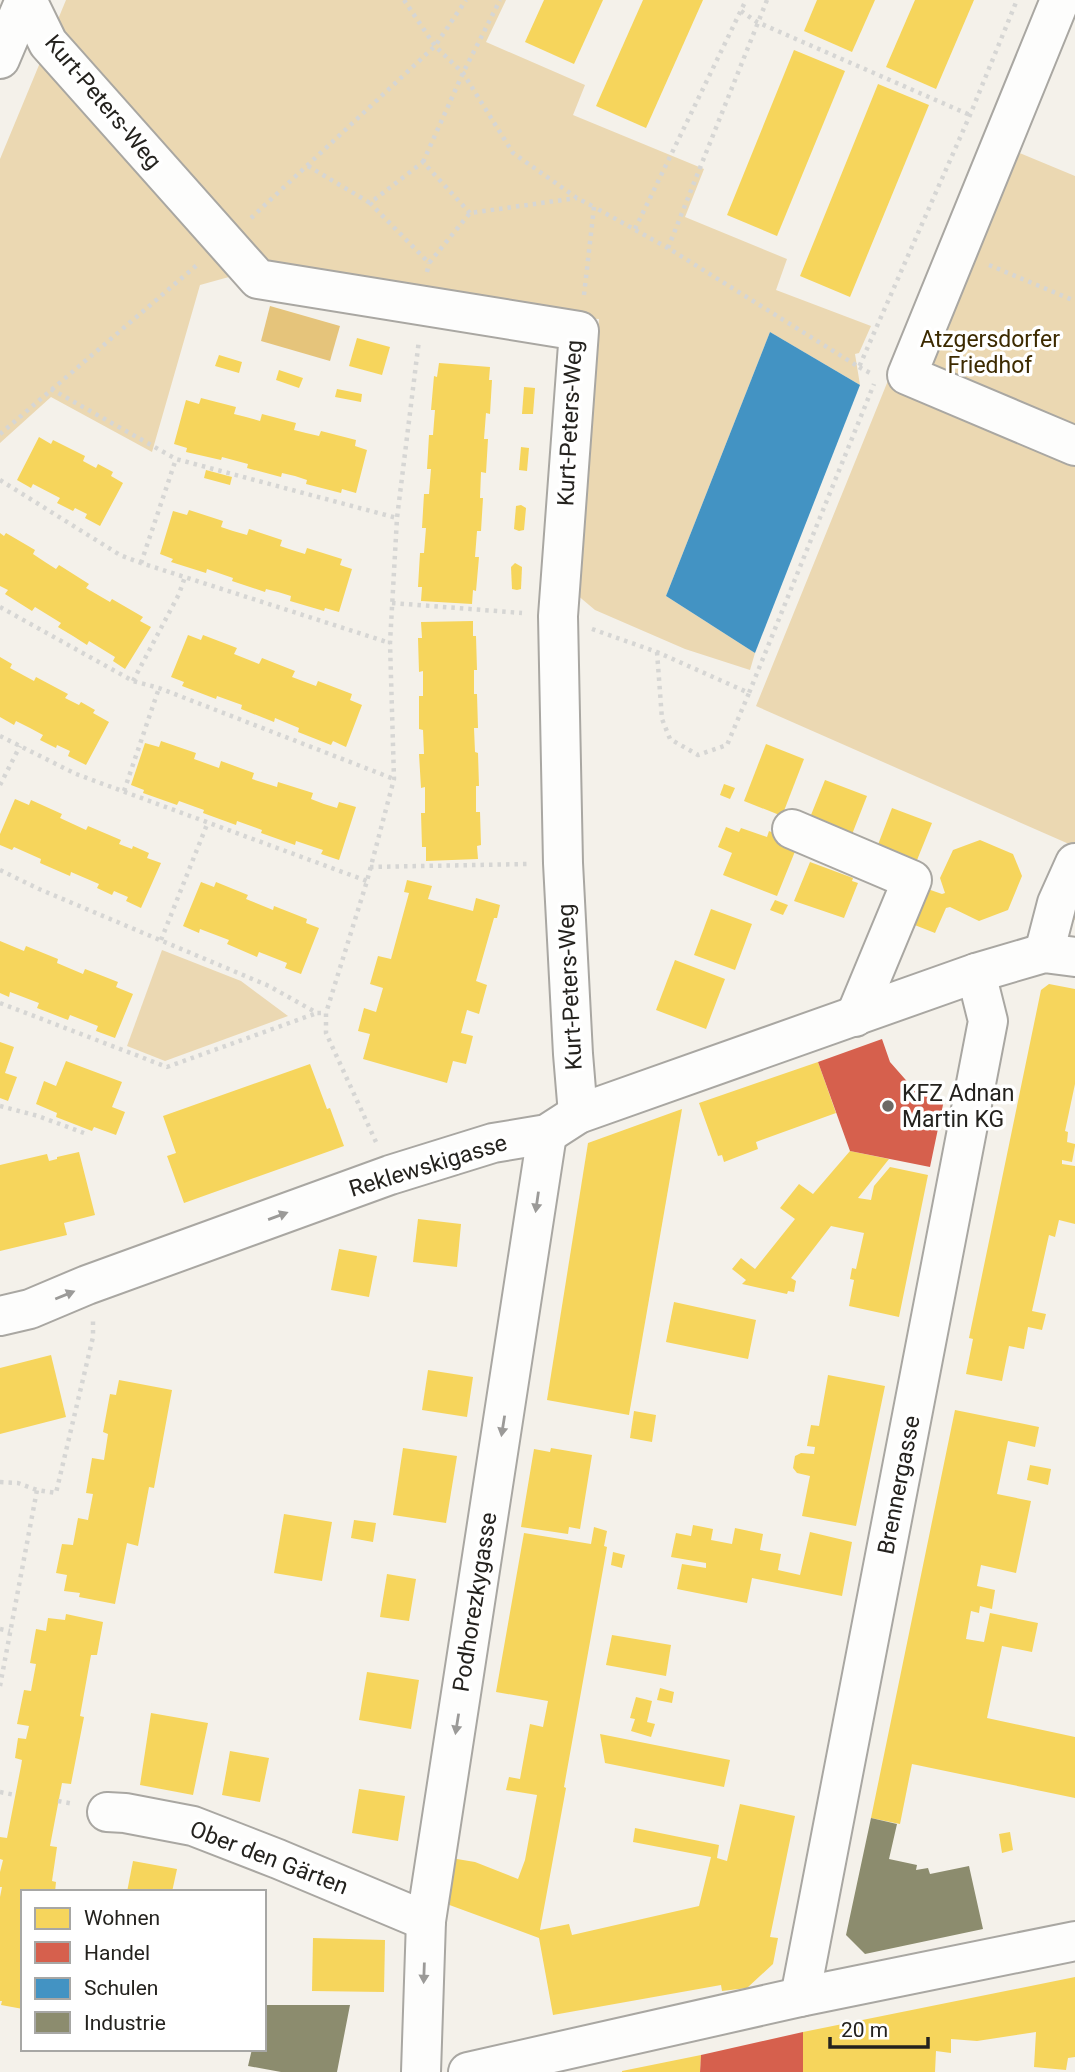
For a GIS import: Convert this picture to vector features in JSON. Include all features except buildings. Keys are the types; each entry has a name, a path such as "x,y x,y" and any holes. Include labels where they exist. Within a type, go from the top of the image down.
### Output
{"street":[{"path":"0,59 26,0"},
{"name":"Kurt-Peters-Weg","path":"26,0 48,43 258,279 579,331 558,616 563,863 573,1054 563,1124"},
{"path":"1060,0 906,375 1075,446"},
{"path":"792,829 912,880 855,1017"},
{"name":"Reklewskigasse","path":"0,1316 30,1309 390,1175 563,1124 976,973 1060,955 1057,903 1075,863"},
{"name":"Brennergasse","path":"800,1997 988,1021 976,973"},
{"name":"Podhorezkygasse","path":"421,2072 426,1921 563,1124"},
{"name":"Ober den Gärten","path":"107,1812 193,1826 426,1921"},
{"path":"468,2072 800,1997 1075,1941"}],"path":[{"path":"404,0 435,46 463,73 513,153 577,198 668,248 877,376 727,744 698,755 670,738 662,719 657,652"},
{"path":"370,202 424,162 463,73 500,0"},
{"path":"635,229 746,0"},
{"path":"668,248 767,0"},
{"path":"859,367 970,115 1017,0"},
{"path":"741,11 757,22 970,115"},
{"path":"424,162 470,213"},
{"path":"308,166 370,202 429,263 470,213 577,198"},
{"path":"579,331 594,207"},
{"path":"956,251 1075,301"},
{"path":"390,1175 326,1033 326,1013 367,881 394,779 390,643 397,518 423,305"},
{"path":"51,389 176,459 397,518"},
{"path":"141,563 176,459"},
{"path":"0,480 120,555 390,643"},
{"path":"133,681 185,577"},
{"path":"392,603 558,616 657,652 749,692"},
{"path":"0,607 133,681 159,688 394,779"},
{"path":"124,791 159,688"},
{"path":"0,736 76,774 367,881"},
{"path":"0,785 20,746"},
{"path":"161,940 208,822"},
{"path":"370,867 563,863"},
{"path":"0,870 269,986 317,1013"},
{"path":"0,1003 167,1067 317,1013 326,1013"},
{"path":"0,1106 85,1133"},
{"path":"0,1482 18,1483 56,1493 93,1337 93,1315 87,1286"},
{"path":"0,1686 37,1490"},
{"path":"0,1629 10,1631"},
{"path":"0,1792 15,1795"}],"green space":[{"path":"66,0 506,0 486,42 585,85 573,115 704,169 685,217 787,259 776,290 871,326 859,353 855,354 860,385 770,332 666,596 755,653 750,670 685,649 595,610 576,594 599,319 265,267 200,285 152,452 51,397 0,443 0,159"},
{"name":"Atzgersdorfer Friedhof","path":"986,139 1075,176 1075,920 1045,915 1069,844 756,706"},
{"path":"162,950 241,981 288,1016 165,1061 127,1046"}],"shaded area":[{"path":"270,306 340,326 330,361 261,341"}],"place":[{"name":"KFZ Adnan Martin KG","path":"888,1106"}]}
